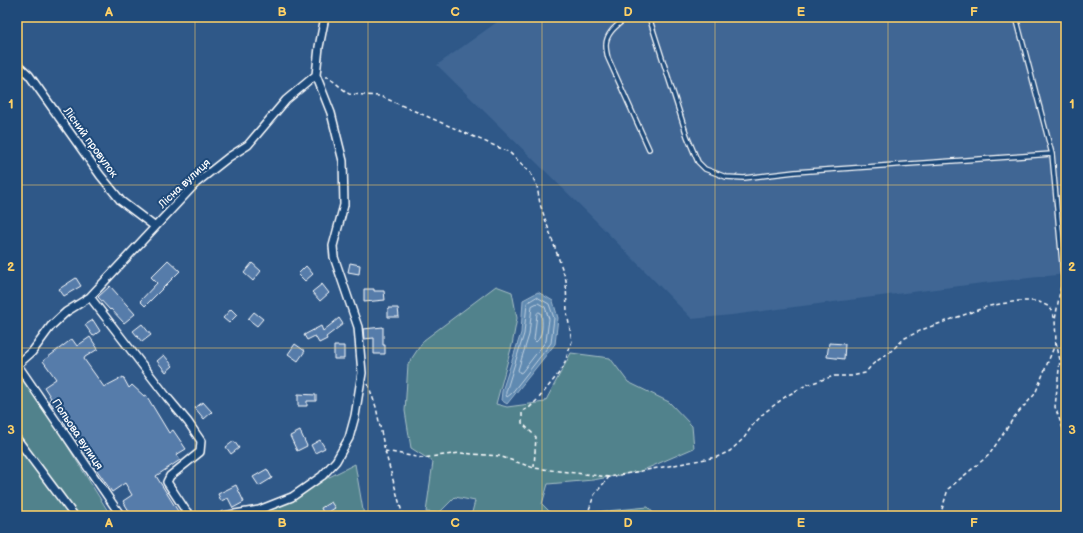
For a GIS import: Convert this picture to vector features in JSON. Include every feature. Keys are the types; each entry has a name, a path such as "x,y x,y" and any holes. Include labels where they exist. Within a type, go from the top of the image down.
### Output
{"street":[{"path":"222,516 259,510 292,497 322,476 336,461 349,438 356,416 362,373 358,328 334,257 333,246 344,205 343,161 331,113 316,75 319,47 325,17"},
{"name":"Лісний провулок","path":"17,64 29,75 100,175 121,201 154,226"},
{"name":"Лісна вулиця","path":"17,364 32,352 51,326 66,312 90,297 154,226 196,183 229,157 248,145 286,100 316,75"},
{"path":"90,297 188,422 201,441 200,452 170,476 167,482 186,511 191,516"},
{"name":"Польова вулиця","path":"17,364 121,516"},
{"path":"17,439 73,514"}],"lane":[{"path":"627,17 614,28 608,37 606,44 608,58 649,149"},
{"path":"649,17 687,136 698,162 705,169 726,176 744,178 795,172 1052,154"},
{"path":"1016,17 1052,154 1063,274"}],"path":[{"path":"316,75 328,77 349,94 380,96 509,152 530,172 537,186 540,204 566,280 567,313 572,341 563,368 539,398 529,408 522,411 522,423 536,437 534,468"},
{"path":"1063,274 1055,320 1056,342 1060,360 1055,407 1066,437"},
{"path":"385,451 422,458 460,452 499,456 534,468 610,477 717,457 730,451 744,438 764,412 806,384 834,376 852,376 865,373 873,364 891,351 905,338 924,329 989,306 1018,301 1037,301 1050,307 1055,320"},
{"path":"940,516 948,489 989,455 1015,416 1035,394 1056,342"},
{"path":"362,373 368,383 376,407 385,451 403,516"},
{"path":"587,516 594,495 610,477"}],"shaded area":[{"path":"504,17 1066,17 1066,274 692,319 591,216 437,65"}],"green space":[{"path":"496,286 512,292 517,318 512,345 496,404 507,407 545,402 571,353 610,358 628,382 669,402 692,426 694,448 641,471 593,480 548,484 542,504 554,516 471,516 475,501 455,497 439,513 426,512 433,462 411,448 405,411 408,364 424,340"},
{"path":"17,365 111,516 17,516"},
{"path":"355,464 364,516 247,516 258,513"},
{"path":"648,507 656,516 554,516"}],"water":[{"path":"538,292 553,301 558,318 555,344 507,404 501,400 502,391 521,333 523,300"}],"building":[{"path":"168,260 180,271 145,306 140,301 157,283 151,277"},
{"path":"252,263 261,271 253,281 244,273"},
{"path":"350,263 360,265 359,274 348,272"},
{"path":"306,266 313,274 305,281 298,274"},
{"path":"76,278 81,286 64,296 59,289"},
{"path":"322,284 329,293 320,301 312,292"},
{"path":"110,286 135,314 124,323 98,297"},
{"path":"364,289 384,291 385,300 364,302"},
{"path":"388,308 398,308 399,317 388,317"},
{"path":"231,309 237,315 229,323 223,318"},
{"path":"254,312 263,319 257,326 248,319"},
{"path":"339,318 343,324 326,337 327,339 319,343 315,336 307,340 304,335 321,326 323,331"},
{"path":"93,320 100,331 93,336 85,325"},
{"path":"142,324 151,335 142,342 133,331"},
{"path":"383,327 383,345 385,345 385,354 374,354 374,338 364,339 363,329"},
{"path":"90,337 98,349 84,359 104,387 123,377 129,388 132,385 144,396 146,395 169,433 173,430 186,449 176,455 180,460 156,476 181,516 132,516 123,501 132,495 125,483 112,492 63,421 68,418 58,403 53,407 49,400 51,398 44,387 56,379 43,361 72,339 77,346"},
{"path":"829,343 845,344 844,359 827,357"},
{"path":"295,344 305,351 298,361 288,354"},
{"path":"334,346 344,346 344,359 334,359"},
{"path":"164,355 173,366 166,372 157,361"},
{"path":"298,394 316,395 316,401 307,401 307,406 298,406"},
{"path":"203,402 212,412 204,419 195,408"},
{"path":"300,431 307,446 297,451 290,436"},
{"path":"320,440 325,448 315,453 311,445"},
{"path":"234,441 239,448 231,454 226,447"},
{"path":"267,469 272,478 259,486 253,477"},
{"path":"236,485 244,502 233,508 228,498 221,501 218,494"},
{"path":"331,502 335,508 324,515 321,508"}]}
